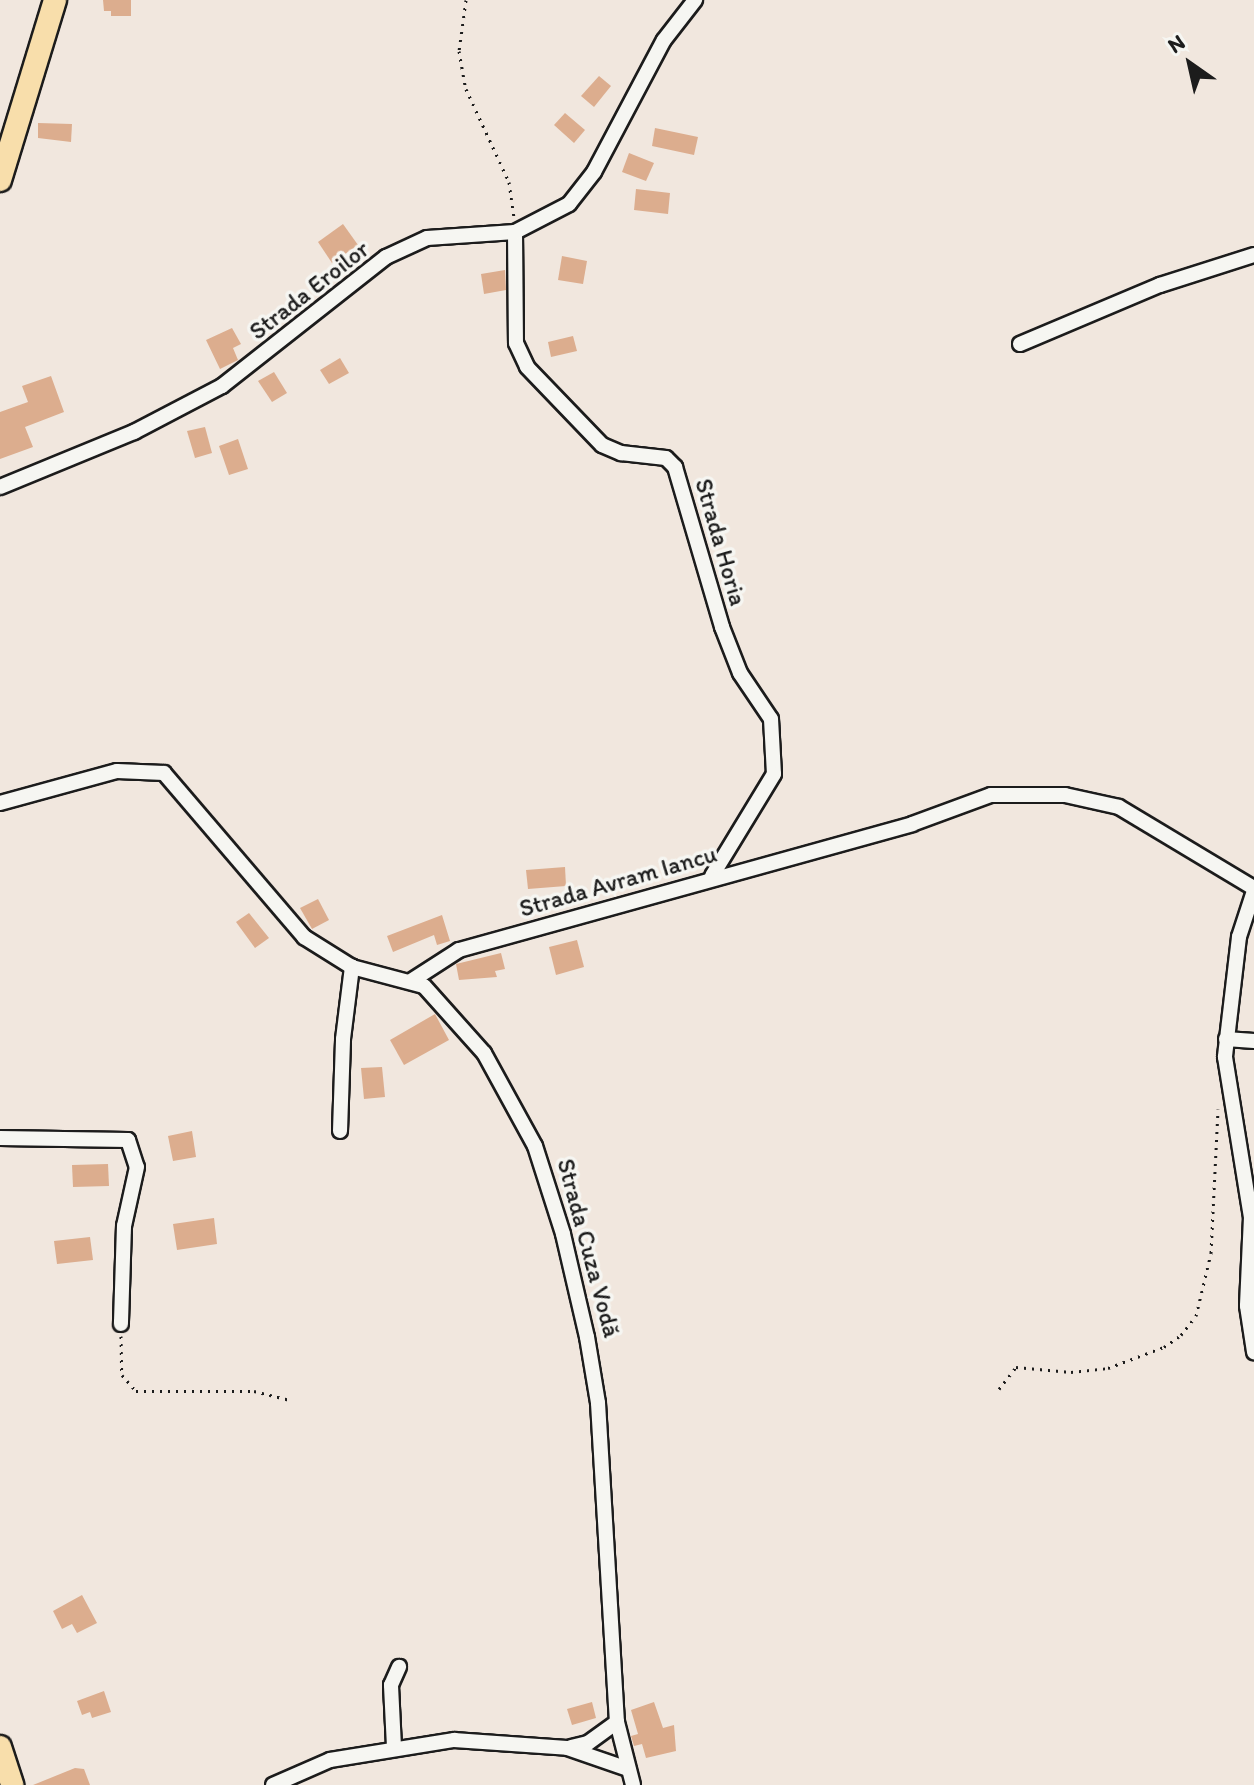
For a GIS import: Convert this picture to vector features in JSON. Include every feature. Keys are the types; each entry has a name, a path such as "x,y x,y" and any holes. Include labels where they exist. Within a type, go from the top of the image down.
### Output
{"highway":[{"path":"0,180 55,0"},
{"path":"0,1747 12,1785"}],"street":[{"name":"Strada Eroilor","path":"0,487 146,426 222,386 386,257 427,238 515,232 569,204 594,172 623,110 695,0"},
{"name":"Strada Horia","path":"515,232 516,343 527,367 602,445 621,453 666,458 675,467 740,673 771,719 774,774 712,876"},
{"path":"1020,344 1134,295 1254,255"},
{"name":"Strada Cuza Vodă","path":"0,803 117,771 164,773 304,937 352,967 411,981 438,997 484,1053 535,1146 563,1234 598,1403 617,1722 633,1785"},
{"name":"Strada Avram Iancu","path":"411,981 459,950 712,876 912,824 991,795 1065,795 1119,807 1154,824 1254,890"},
{"path":"1254,890 1239,937 1226,1039 1228,1078 1251,1217 1247,1306 1254,1352"},
{"path":"340,1131 343,1039 352,967"},
{"path":"1226,1039 1254,1041"},
{"path":"0,1138 128,1140 137,1167 124,1226 121,1324"},
{"path":"394,1747 391,1685 399,1667"},
{"path":"567,1748 588,1743 617,1722"},
{"path":"273,1785 330,1760 394,1747 454,1740 567,1748 628,1769"}],"path":[{"path":"466,0 459,51 466,89 509,182 515,232"},
{"path":"999,1389 1016,1367 1071,1372 1133,1360 1164,1347 1196,1316 1211,1253 1217,1112 1228,1078"},
{"path":"121,1324 122,1375 136,1391 254,1391 291,1400"}],"building":[{"path":"103,0 131,0 131,16 111,16 111,11 104,11"},
{"path":"599,76 611,86 594,107 581,96"},
{"path":"565,113 585,130 574,143 554,125"},
{"path":"38,123 72,124 71,142 38,138"},
{"path":"655,128 698,137 694,155 652,146"},
{"path":"629,153 654,163 646,181 622,172"},
{"path":"636,189 670,193 668,214 634,210"},
{"path":"343,224 358,245 332,263 318,242"},
{"path":"562,256 587,261 583,284 558,280"},
{"path":"505,270 506,290 484,294 481,274"},
{"path":"232,328 241,344 233,348 238,360 220,369 206,340"},
{"path":"573,336 577,351 551,357 548,342"},
{"path":"340,358 349,373 329,384 320,370"},
{"path":"274,372 287,393 272,402 258,381"},
{"path":"51,376 64,412 25,427 33,447 0,459 0,412 28,402 22,386"},
{"path":"205,427 212,453 195,458 187,431"},
{"path":"238,439 248,469 229,475 219,446"},
{"path":"565,867 566,886 528,889 526,870"},
{"path":"318,899 329,920 312,929 300,908"},
{"path":"249,913 269,938 255,948 236,922"},
{"path":"442,915 450,941 437,945 434,935 393,952 387,936"},
{"path":"577,940 584,967 556,975 549,947"},
{"path":"501,953 505,969 495,971 497,977 459,980 456,964"},
{"path":"435,1014 449,1040 404,1065 390,1040"},
{"path":"382,1067 385,1097 364,1099 361,1068"},
{"path":"192,1131 196,1157 173,1161 168,1136"},
{"path":"108,1164 109,1186 73,1187 72,1165"},
{"path":"214,1218 217,1244 177,1250 173,1224"},
{"path":"90,1237 93,1260 57,1264 54,1241"},
{"path":"82,1595 97,1623 77,1633 72,1624 62,1629 53,1611"},
{"path":"104,1691 111,1712 92,1718 90,1712 82,1715 77,1701"},
{"path":"592,1702 596,1718 572,1725 567,1709"},
{"path":"654,1702 663,1728 674,1725 676,1751 646,1758 642,1744 634,1746 631,1736 638,1734 631,1710"},
{"path":"75,1768 84,1769 90,1785 33,1785"}]}
